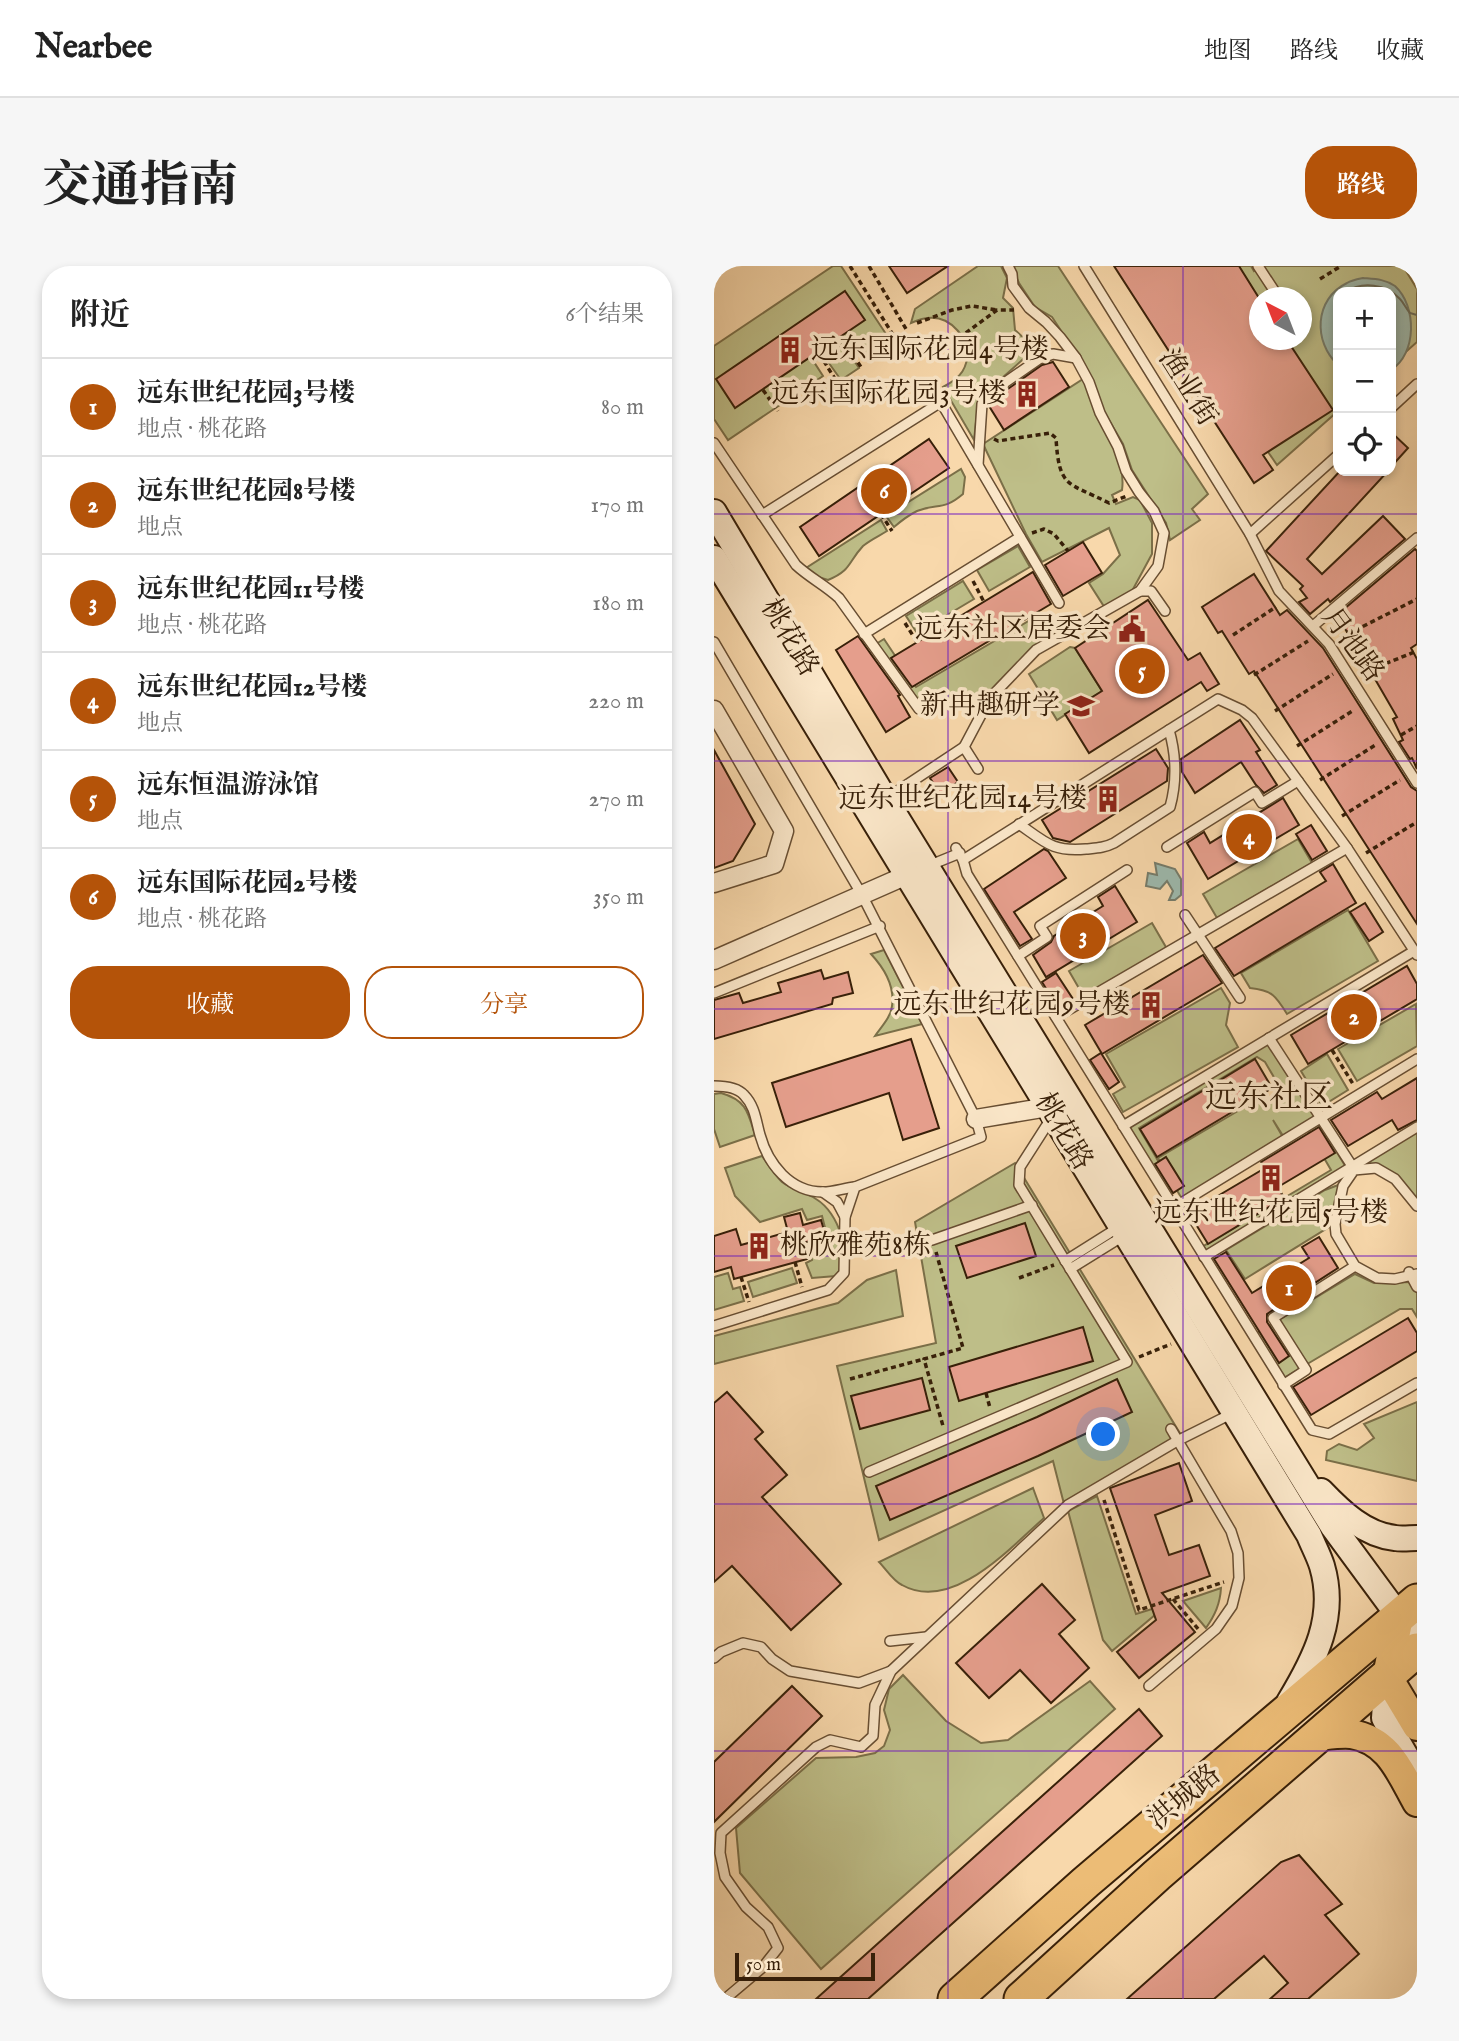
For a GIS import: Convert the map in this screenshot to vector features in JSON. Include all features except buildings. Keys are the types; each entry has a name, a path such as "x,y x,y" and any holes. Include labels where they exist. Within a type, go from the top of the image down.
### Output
{"highway":[{"name":"洪城路","path":"955,1999 1086,1882 1278,1720 1411,1619"},
{"name":"洪城路","path":"1021,1999 1157,1875 1417,1650"}],"main road":[{"name":"桃花路","path":"714,512 885,799 917,871 1050,1111 1308,1535 1322,1566 1327,1595 1324,1627 1310,1667 1278,1720"},
{"name":"桃花路","path":"714,558 917,871 1333,1527 1411,1619"},
{"path":"1291,1459 1337,1507 1362,1527 1393,1538 1417,1538"},
{"path":"1411,1619 1417,1650"},
{"path":"1411,1619 1387,1676 1384,1718 1417,1775"},
{"path":"1387,1676 1417,1726"},
{"path":"1318,1736 1350,1734 1376,1742 1394,1761 1417,1802"}],"street":[{"path":"714,710 784,831 774,864 714,883"},
{"path":"714,960 917,871"},
{"path":"976,1119 1050,1111"}],"lane":[{"path":"714,270 719,266"},
{"path":"885,799 964,747 990,698 1036,650 1140,591 1158,566 1164,533 1154,511 1126,471 1118,447 1076,358 1013,286 1008,266"},
{"name":"渔业街","path":"1084,266 1250,534"},
{"path":"1258,266 1272,287"},
{"path":"978,465 982,404 990,393 1039,359 1053,354 1076,358"},
{"path":"1396,403 1417,384"},
{"path":"932,387 1059,603"},
{"path":"762,515 941,402"},
{"path":"714,443 796,565 839,598 919,709"},
{"path":"1250,534 1333,459"},
{"name":"月池路","path":"1250,534 1279,591 1329,644 1417,783"},
{"path":"864,634 1020,537"},
{"path":"1316,630 1417,538"},
{"path":"1140,591 1151,591 1165,611"},
{"path":"714,642 880,926 976,1119 981,1137 855,1187 823,1192 799,1187 783,1176 765,1151 753,1106 743,1093 726,1086 714,1086"},
{"path":"917,871 960,854 1020,824 1218,699 1242,710 1252,718 1346,848 1415,953 1123,1126"},
{"path":"1020,824 1056,849 1105,848 1114,843 1170,807 1174,782 1169,730"},
{"path":"964,747 978,769"},
{"path":"1167,847 1255,792 1262,803 1298,781"},
{"path":"1056,1017 1346,848"},
{"path":"960,854 967,874 1312,1430 1329,1433 1417,1383"},
{"path":"1018,956 1047,937 1040,926 1127,870"},
{"path":"1185,915 1240,998"},
{"path":"714,993 880,926"},
{"path":"1269,1038 1354,1170"},
{"path":"1173,1208 1417,1059"},
{"path":"869,1472 1128,1362 1019,1185 1020,1167 1050,1111"},
{"path":"1204,1257 1354,1170 1417,1127"},
{"path":"1354,1170 1376,1168 1395,1179 1417,1206"},
{"path":"1354,1170 1343,1186 1335,1224 1336,1234 1355,1266 1377,1278 1395,1279 1412,1274 1417,1287"},
{"path":"714,1325 828,1290 844,1273 845,1217 855,1187"},
{"path":"823,1192 837,1202 845,1217"},
{"path":"932,1240 1032,1205"},
{"path":"1068,1265 1123,1230"},
{"path":"1283,1385 1306,1370 1273,1318 1355,1266"},
{"path":"725,1999 763,1967 778,1948 768,1927 746,1907 725,1877 718,1832 816,1747 830,1740 861,1747 873,1736 875,1705 891,1671 1068,1505 1177,1441 1234,1412"},
{"path":"1149,1686 1216,1629 1232,1606 1239,1578 1238,1553 1231,1531 1171,1429"},
{"path":"890,1641 926,1637"},
{"path":"714,1658 721,1652 743,1643 761,1647 772,1659 790,1671 859,1683 891,1671"}],"path":[{"path":"850,266 895,338"},
{"path":"869,266 906,329"},
{"path":"1320,279 1341,266"},
{"path":"917,323 972,306 1033,311"},
{"path":"959,338 997,310"},
{"path":"840,387 822,358 845,343 861,367"},
{"path":"763,390 778,411"},
{"path":"980,430 998,441 1051,433 1056,438 1058,466 1072,485 1109,503 1139,492"},
{"path":"881,514 892,531"},
{"path":"1020,537 1044,529 1054,534 1068,551"},
{"path":"967,570 984,602"},
{"path":"1233,635 1281,604 1279,591"},
{"path":"1329,644 1417,599"},
{"path":"899,612 916,642"},
{"path":"1254,675 1316,630"},
{"path":"1351,678 1417,651"},
{"path":"1275,711 1344,667"},
{"path":"1297,746 1366,703"},
{"path":"1320,780 1388,737"},
{"path":"1342,816 1411,773"},
{"path":"1366,853 1417,822"},
{"path":"1332,1050 1359,1095"},
{"path":"850,1379 963,1348 932,1240"},
{"path":"794,1262 805,1298"},
{"path":"1019,1278 1068,1265"},
{"path":"741,1278 753,1313"},
{"path":"1128,1362 1187,1336"},
{"path":"924,1359 947,1439"},
{"path":"1100,1488 1139,1610 1239,1578"},
{"path":"1173,1599 1205,1638"}],"green space":[{"path":"833,266 841,266 888,337 881,355 864,359 849,338 814,362 823,376 728,440 714,419 714,346"},
{"path":"978,266 1001,266 1007,278 1003,298 1013,308 1015,330 1030,344 1030,353 983,395 978,404 974,440 943,387 962,372 969,347 952,325 938,318 921,319 911,323 915,309"},
{"path":"1011,266 1058,266 1208,494 1192,509 1200,520 1170,540 1166,523 1132,470 1123,444 1103,410 1086,369 1052,317 1035,307"},
{"path":"1141,266 1251,266 1254,271 1262,266 1403,266 1417,289 1417,342 1396,361 1396,287 1333,287 1333,415 1277,465"},
{"path":"844,346 859,368 841,380 826,359"},
{"path":"1083,379 1110,434 1120,463 1122,490 1112,495 1116,504 1133,497 1140,500 1152,523 1152,554 1132,591 1105,608 1089,583 1103,574 1120,555 1109,528 1042,562 983,444"},
{"path":"961,469 965,477 963,494 945,505 917,511 894,527 886,516"},
{"path":"881,520 887,531 863,546 841,573 828,580 812,575 806,568"},
{"path":"1018,546 1030,567 989,591 977,570"},
{"path":"963,581 974,599 917,633 906,616"},
{"path":"1032,619 1043,640 988,696 922,706 876,644 884,639 916,687"},
{"path":"1070,647 1075,648 1102,691 1057,720 1029,674"},
{"path":"1298,839 1312,863 1217,918 1203,894"},
{"path":"1348,910 1378,961 1287,1014 1273,995 1264,990 1250,988 1241,973"},
{"path":"1152,923 1167,949 1084,997 1069,971"},
{"path":"884,950 922,1024 875,1036 888,1018 892,1006 892,991 888,978 871,954"},
{"path":"1221,988 1230,1003 1226,1025 1238,1047 1123,1112 1113,1094 1125,1087 1106,1054"},
{"path":"1416,1004 1417,1046 1357,1081 1338,1049"},
{"path":"1269,1040 1347,1169 1206,1255 1202,1247 1331,1170 1306,1127 1285,1139 1273,1120 1284,1139 1182,1199 1158,1158 1260,1098 1263,1103 1282,1091 1265,1062 1257,1057 1139,1128 1175,1190 1167,1195 1126,1126"},
{"path":"1327,1054 1348,1090 1322,1106 1301,1071"},
{"path":"721,1093 741,1103 755,1135 720,1147 714,1129 714,1094"},
{"path":"1417,1132 1417,1202 1395,1175 1367,1162"},
{"path":"762,1156 782,1182 816,1199 837,1223 843,1256 836,1276 812,1278 806,1263 812,1260 808,1245 828,1239 822,1216 807,1220 802,1209 760,1222 735,1196 725,1168"},
{"path":"1015,1163 1181,1435 1064,1504 1053,1461 879,1540 837,1366 936,1343 915,1222"},
{"path":"1341,1184 1329,1227 1245,1279 1226,1250 1325,1190"},
{"path":"792,1268 797,1283 753,1297 748,1282"},
{"path":"896,1270 903,1316 714,1364 714,1336 838,1303 867,1280"},
{"path":"728,1273 733,1289 740,1287 744,1301 714,1310 714,1277"},
{"path":"1355,1274 1374,1283 1417,1280 1417,1317 1412,1309 1400,1309 1282,1379 1255,1334"},
{"path":"1417,1402 1417,1481 1326,1460 1327,1451 1339,1444 1357,1450 1374,1438 1364,1424"},
{"path":"1033,1488 1044,1518 997,1560 960,1584 941,1591 921,1591 899,1583 879,1562"},
{"path":"1097,1496 1136,1614 1168,1604 1112,1651 1103,1640 1068,1511"},
{"path":"1221,1588 1217,1609 1206,1628 1183,1601"},
{"path":"903,1675 946,1721 981,1743 1008,1740 1090,1681 1115,1709 821,1969 740,1873 736,1828 816,1758 856,1757 875,1753 884,1746 890,1730 884,1710 889,1689"}],"water":[{"path":"1363,278 1384,281 1396,287 1341,287"},
{"path":"1396,287 1407,305 1411,330 1406,353 1396,366"},
{"path":"1333,293 1333,359 1324,345 1321,333 1323,310"},
{"path":"1155,863 1175,869 1181,879 1181,895 1175,900 1169,900 1173,891 1167,881 1160,889 1146,886 1148,873 1157,875"}],"place":[{"name":"远东国际花园4号楼","path":"790,350"},
{"name":"远东国际花园3号楼","path":"1027,394"},
{"name":"远东国际花园2号楼","path":"884,491"},
{"name":"远东社区居委会","path":"1132,629"},
{"name":"远东恒温游泳馆","path":"1142,671"},
{"name":"新冉趣研学","path":"1081,706"},
{"name":"远东世纪花园14号楼","path":"1108,799"},
{"name":"远东世纪花园12号楼","path":"1249,837"},
{"name":"远东世纪花园11号楼","path":"1083,936"},
{"name":"远东世纪花园9号楼","path":"1151,1005"},
{"name":"远东世纪花园8号楼","path":"1354,1017"},
{"name":"远东世纪花园5号楼","path":"1271,1178"},
{"name":"桃欣雅苑8栋","path":"759,1246"},
{"name":"远东世纪花园3号楼","path":"1289,1288"}],"district":[{"name":"远东社区","path":"1269,1098"}]}
